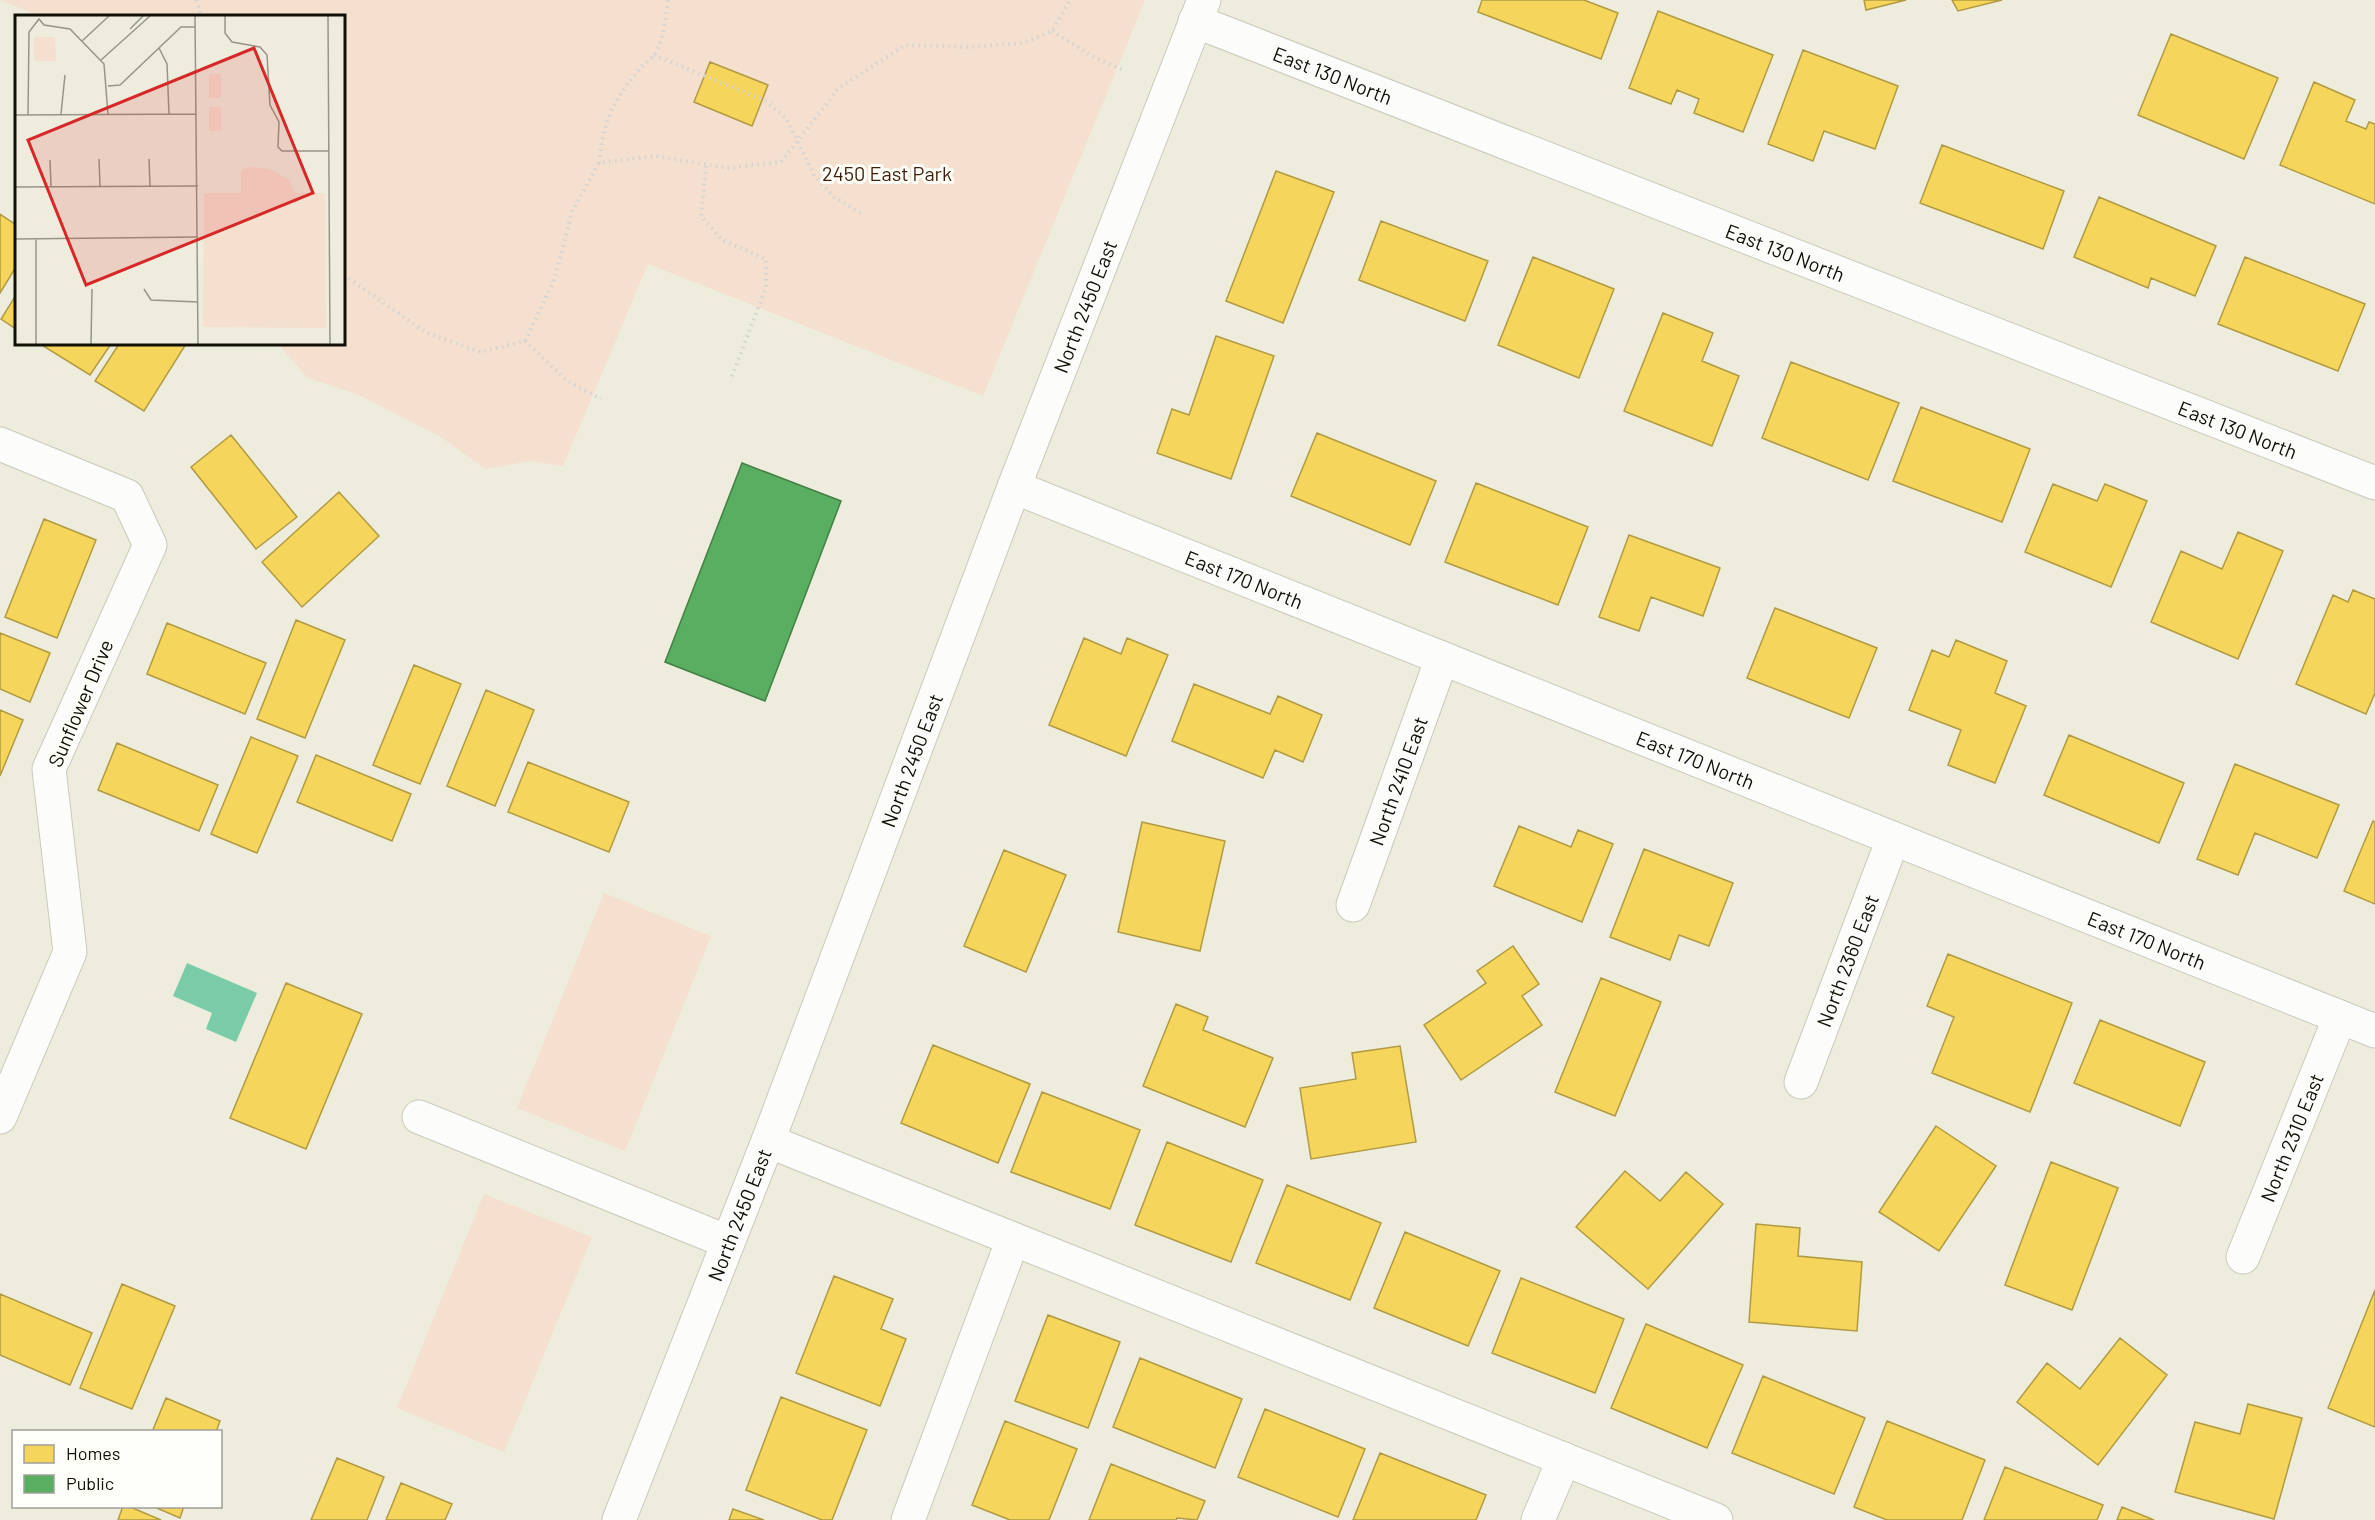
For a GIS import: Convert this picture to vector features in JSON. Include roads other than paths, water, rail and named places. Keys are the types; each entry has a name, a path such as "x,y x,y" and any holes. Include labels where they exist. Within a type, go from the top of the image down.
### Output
{"street":[{"name":"East 130 North","path":"1200,11 2375,483"},
{"name":"North 2450 East","path":"619,1520 768,1141 1014,487 1200,11"},
{"name":"Sunflower Drive","path":"0,444 127,496 150,545 49,769 70,952 0,1117"},
{"name":"East 170 North","path":"1014,487 2375,1031"},
{"name":"North 2410 East","path":"1353,904 1442,658"},
{"name":"North 2360 East","path":"1802,1082 1893,839"},
{"name":"North 2310 East","path":"2244,1257 2340,1017"},
{"path":"419,1117 728,1242"},
{"path":"768,1141 1716,1520"},
{"path":"908,1520 1013,1239"},
{"path":"1538,1520 1563,1459"}],"park label":[{"name":"2450 East Park","path":"887,173"}]}
